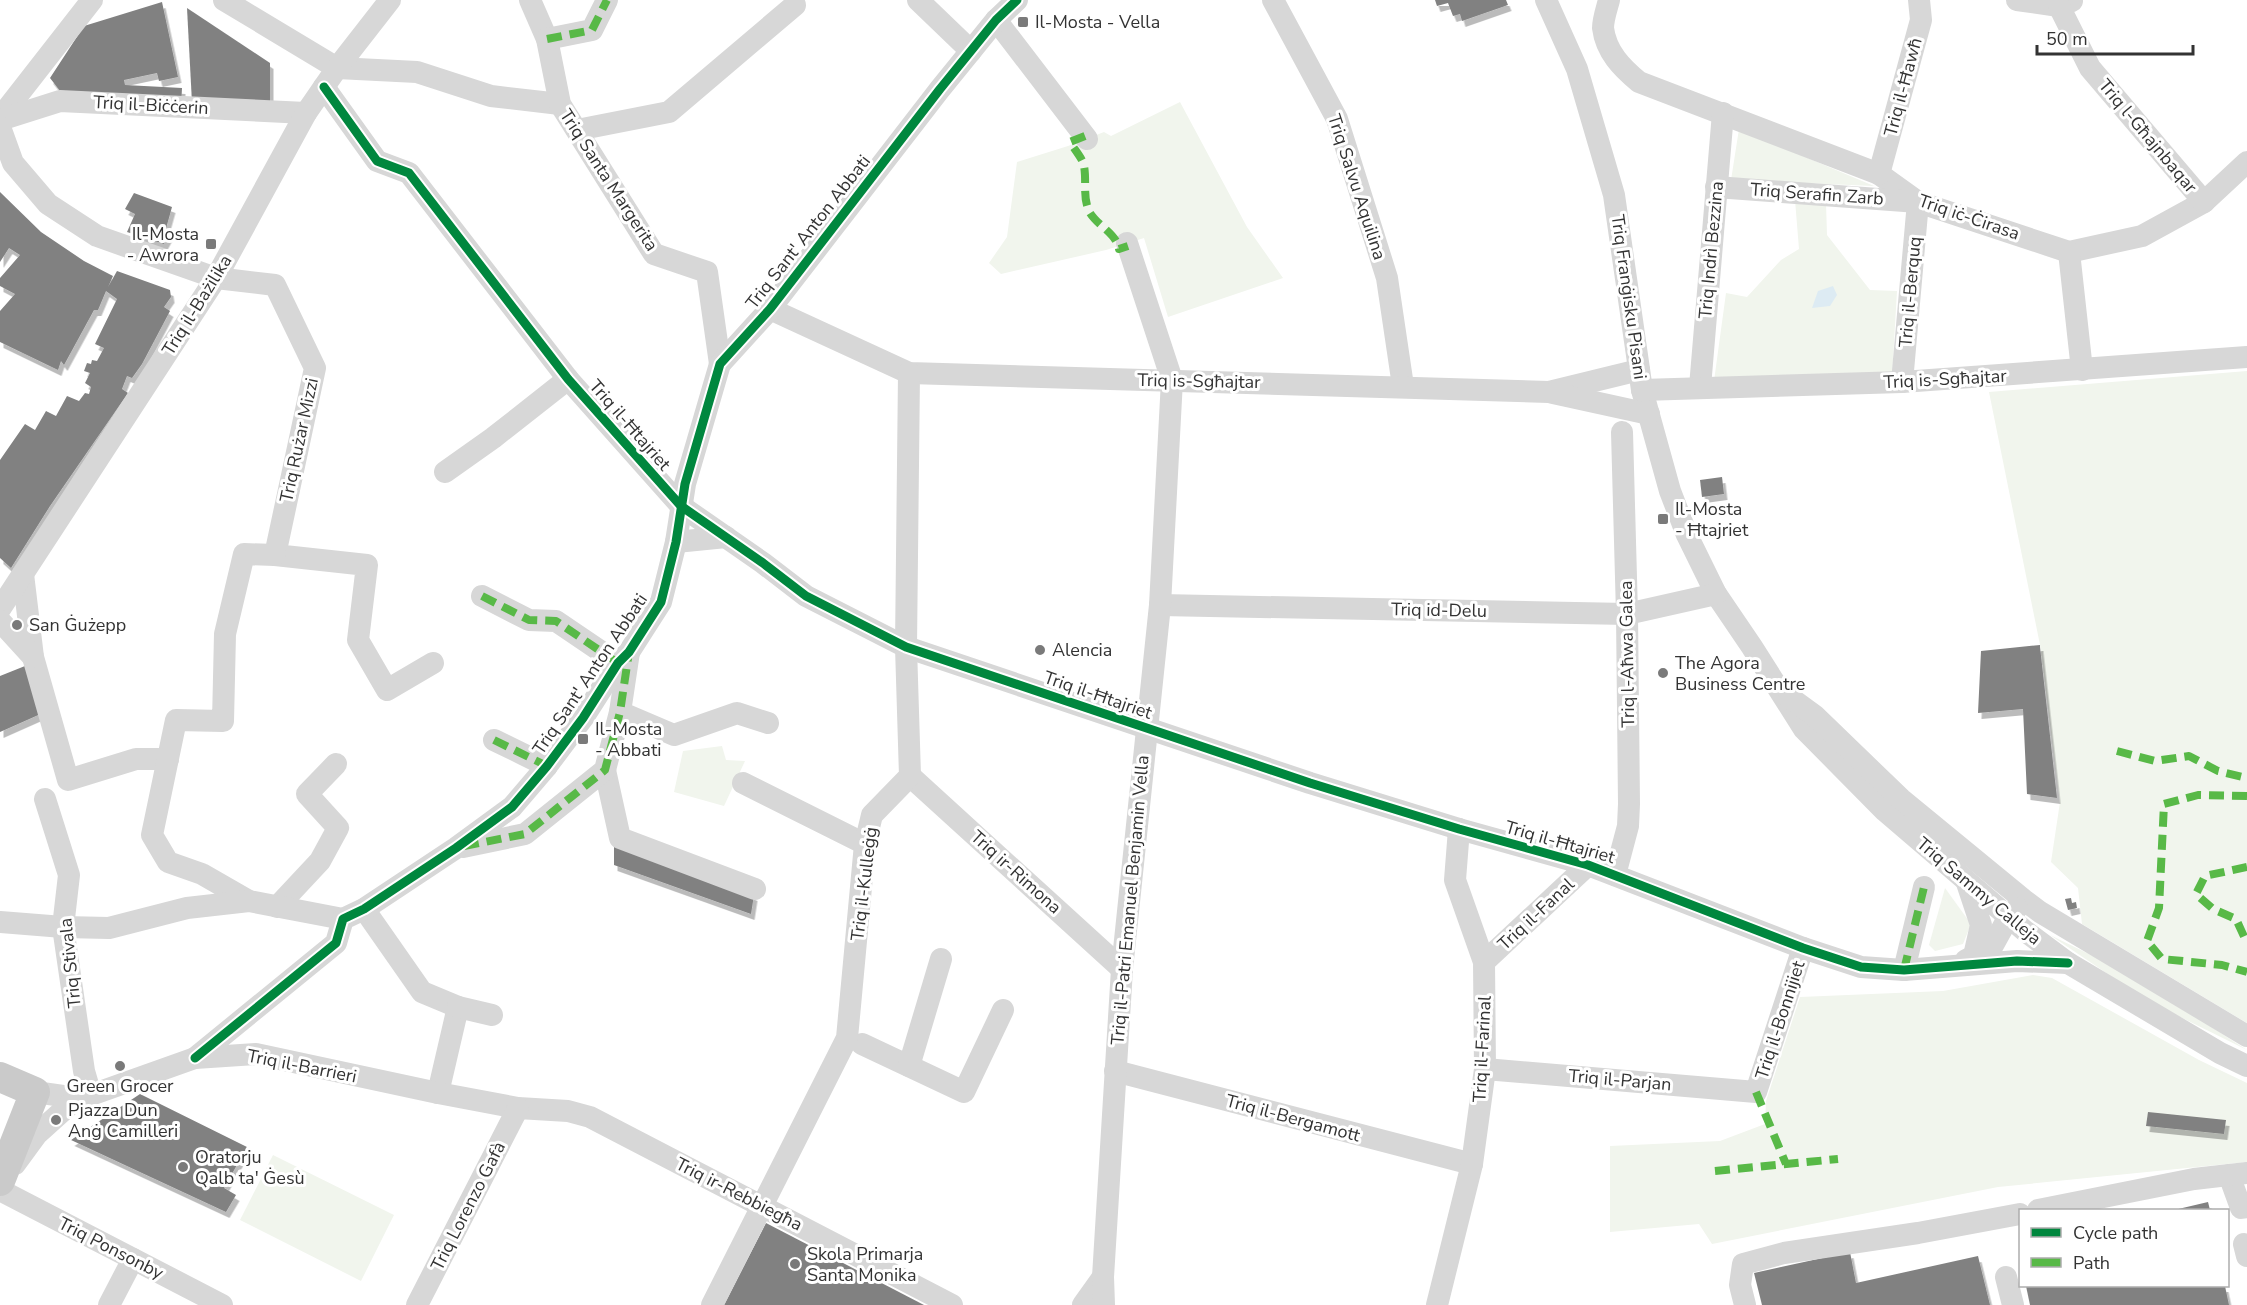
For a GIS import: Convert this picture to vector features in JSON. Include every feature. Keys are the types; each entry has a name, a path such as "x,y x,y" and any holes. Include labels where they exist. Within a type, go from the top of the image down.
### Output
{"main road":[{"path":"0,1077 35,1092 0,1183"}],"street":[{"path":"0,119 92,0"},
{"path":"224,0 337,68 417,72 491,96 560,104"},
{"name":"Triq il-Bażilika","path":"0,609 216,278 306,112 390,0"},
{"name":"Triq Santa Margerita","path":"530,0 547,39 560,104 654,255 707,272 720,364"},
{"path":"547,39 592,30 607,0"},
{"path":"918,0 971,51"},
{"name":"Triq Sant' Anton Abbati","path":"343,919 364,909 456,848 512,807 583,718 661,602 676,542 683,495 720,364 770,309 971,51 996,20 1017,0"},
{"name":"Triq Salvu Aquilina","path":"1273,0 1337,119 1387,278 1403,386"},
{"name":"Triq Franġisku Pisani","path":"1546,0 1577,69 1614,195 1641,380 1670,491 1687,535 1716,594"},
{"name":"Triq iċ-Ċirasa","path":"1609,0 1603,26 1608,45 1615,60 1639,82 1879,174 1918,202 2070,252"},
{"name":"Triq il-Ħawħ","path":"1879,174 1921,20 1919,0"},
{"path":"2017,0 2066,3"},
{"name":"Triq l-Għajnbaqar","path":"2066,3 2090,68 2204,202"},
{"path":"577,130 669,112 795,5"},
{"path":"996,20 1087,139"},
{"name":"Triq il-Ħtajriet","path":"324,87 377,161 410,173 568,379 726,537 806,596 906,647 1310,783 1459,830 1588,865 1803,948 1861,967 1905,970 1954,966 2001,954 2032,901"},
{"name":"Triq il-Biċċerin","path":"0,119 60,101 306,112"},
{"name":"Triq Indrì Bezzina","path":"1700,387 1723,113"},
{"path":"0,127 12,163 48,204 97,236 216,278"},
{"path":"2082,370 2070,252 2142,236 2204,202 2247,162"},
{"name":"Triq Serafin Zarb","path":"1716,187 1918,202"},
{"name":"Triq il-Berquq","path":"1902,382 1918,202"},
{"path":"1127,243 1172,380"},
{"name":"Triq Rużar Mizzi","path":"216,278 275,285 315,368 275,555"},
{"name":"Triq is-Sgħajtar","path":"770,309 909,373 1549,392 1641,380 1700,387 1902,382 2247,357"},
{"path":"909,373 906,647 910,776"},
{"path":"445,472 493,438 568,379"},
{"name":"Triq il-Patri Emanuel Benjamin Vella","path":"1104,1305 1122,969 1160,604 1172,380"},
{"path":"1549,392 1649,414"},
{"name":"Triq l-Aħwa Galea","path":"1615,875 1628,826 1629,804 1622,432"},
{"name":"Triq il-Ħtajriet","path":"683,495 763,563"},
{"path":"676,542 726,537"},
{"path":"195,1058 336,943 343,919 249,901 202,874 168,862 153,835 176,720 223,722 225,634 244,554 367,565 358,640 387,690 433,663"},
{"path":"23,574 33,657 68,780 136,759 168,759"},
{"name":"Triq id-Delu","path":"1160,604 1627,614 1716,594"},
{"name":"Triq Sammy Calleja","path":"1716,594 1804,729 1885,812 2017,925 2068,963 2220,1053 2247,1066"},
{"path":"482,596 529,620 556,621 624,657"},
{"path":"0,621 33,657"},
{"name":"Triq Sant' Anton Abbati","path":"456,848 525,834 605,770 620,712 624,657"},
{"name":"Triq Sammy Calleja","path":"1778,689 1815,716 1902,799 2032,901 2247,1036"},
{"path":"620,712 674,735 736,713 768,723"},
{"path":"494,740 547,766"},
{"path":"277,907 320,861 338,828 307,794 336,764"},
{"path":"605,770 620,838 755,889"},
{"name":"Triq il-Kulleġġ","path":"712,1305 847,1038 866,844 872,815 910,776"},
{"name":"Triq ir-Rimona","path":"910,776 1122,969"},
{"path":"742,783 866,844"},
{"name":"Triq Stivala","path":"45,798 69,875 63,927 84,1071 84,1096"},
{"name":"Triq il-Farinal","path":"1437,1305 1472,1164 1485,1069 1484,962 1455,880 1459,830"},
{"name":"Triq il-Fanal","path":"1484,962 1588,865"},
{"path":"1967,883 1981,925 1979,959"},
{"path":"1905,970 1924,887"},
{"path":"0,922 109,928 188,908 249,901"},
{"path":"364,909 422,992 458,1007 492,1015"},
{"name":"Triq il-Bonnijiet","path":"1756,1092 1803,948"},
{"path":"909,1066 941,958"},
{"name":"Triq il-Ħtajriet","path":"1979,959 2068,963"},
{"path":"438,1093 458,1007"},
{"path":"862,1044 964,1092 1003,1010"},
{"name":"Triq il-Barrieri","path":"84,1096 195,1058 256,1054 438,1093 518,1107"},
{"name":"Triq il-Parjan","path":"1485,1069 1756,1092"},
{"name":"Triq il-Bergamott","path":"1115,1071 1472,1164"},
{"path":"35,1092 84,1096"},
{"path":"0,1183 37,1134 84,1096"},
{"name":"Triq ir-Rebbiegħa","path":"518,1107 568,1111 590,1117 952,1305"},
{"name":"Triq Lorenzo Gafà","path":"417,1305 518,1107"},
{"path":"2043,1209 2194,1179 2238,1174 2241,1208 2247,1207"},
{"name":"Triq Ponsonby","path":"0,1190 222,1305"},
{"path":"1745,1305 1740,1285 1743,1264 1784,1253 1918,1233 2019,1214"},
{"path":"109,1305 133,1259"},
{"path":"1083,1305 1104,1276"},
{"path":"2006,1277 2013,1305"}],"shaded area":[{"path":"1180,102 1247,227 1283,278 1168,317 1144,238 1106,250 1001,274 989,263 1007,237 1017,162 1104,132 1111,136"},
{"path":"1739,129 1874,186 1731,180"},
{"path":"1795,200 1826,203 1827,235 1870,290 1897,291 1892,377 1714,381 1726,293 1747,297 1781,260 1799,249"},
{"path":"1833,286 1837,295 1830,306 1812,308 1818,291"},
{"path":"2247,371 2247,1023 2082,924 2078,888 2051,862 2060,802 2040,645 1989,392"},
{"path":"722,746 726,760 745,761 724,806 674,792 683,751"},
{"path":"1945,888 1971,924 1963,944 1935,951 1929,945"},
{"path":"2050,935 2126,972 2247,1050 2148,1001"},
{"path":"2033,975 2052,978 2199,1060 2247,1083 2247,1162 1998,1187 1712,1244 1699,1224 1610,1232 1610,1146 1720,1141 1765,1124 1766,1101 1800,997 1943,991"},
{"path":"273,1155 394,1215 361,1281 240,1220"}],"building":[{"path":"1435,0 1506,0 1508,5 1462,21 1460,14 1453,16 1448,3 1437,6"},
{"path":"162,2 178,77 159,81 157,73 124,80 125,85 182,88 181,107 64,96 50,78 84,26"},
{"path":"187,8 270,63 270,108 192,103"},
{"path":"0,192 41,232 84,261 113,276 108,287 117,271 170,290 171,297 164,307 170,311 142,364 132,378 127,376 122,389 128,393 50,506 11,568 0,558 0,460 25,424 35,430 46,411 56,416 67,396 79,401 85,393 89,394 91,387 85,383 90,373 84,371 87,363 91,364 92,360 97,361 104,348 95,344 117,299 106,291 98,310 94,310 64,365 61,361 58,370 0,342 0,311 15,294 0,286 0,278 20,255 9,248 0,262"},
{"path":"134,193 172,207 165,232 169,235 164,244 127,232 135,214 125,209"},
{"path":"1722,477 1724,494 1702,497 1700,480"},
{"path":"2040,645 2057,798 2027,794 2023,709 1978,713 1981,651"},
{"path":"25,666 45,712 0,732 0,676"},
{"path":"614,841 754,895 751,914 614,865"},
{"path":"2071,898 2072,903 2076,902 2077,908 2068,910 2065,899"},
{"name":"Oratorju Qalb ta' Ġesù","path":"140,1094 247,1147 224,1188 236,1195 226,1212 71,1140"},
{"path":"2148,1112 2226,1120 2224,1134 2146,1126"},
{"path":"2208,1202 2210,1209 2178,1209"},
{"name":"Skola Primarja Santa Monika","path":"766,1223 924,1305 724,1305"},
{"path":"1850,1252 1856,1283 1978,1256 1990,1305 1762,1305 1754,1273"},
{"path":"2026,1287 2225,1287 2229,1305 2030,1305"}],"marked path":[{"path":"547,39 592,30 607,0"},
{"path":"1085,136 1070,142 1083,163 1085,196 1090,213 1111,234 1119,249 1128,246"},
{"path":"482,596 529,620 556,621 618,663"},
{"path":"464,846 525,834 605,770 620,712 629,652"},
{"path":"494,740 547,766"},
{"path":"2117,751 2155,761 2189,756 2218,771 2247,778"},
{"path":"2247,796 2198,795 2164,804 2159,908 2147,941 2162,959 2222,965 2247,972"},
{"path":"2247,867 2205,876 2196,894 2213,909 2236,919 2247,943"},
{"path":"1904,970 1924,887"},
{"path":"1756,1092 1786,1164"},
{"path":"1715,1171 1838,1159"}],"cycle path":[{"path":"195,1058 336,943 343,919 364,909 456,848 512,807 547,766 583,718 618,663 629,652 661,602 676,542 685,484 720,364 770,309 940,89 996,20 1017,0"},
{"path":"324,87 377,161 409,173 568,379 681,506 806,596 906,647 1310,783 1459,829 1588,865 1803,948 1861,967 1904,970 2017,961 2068,963"}],"place":[{"name":"Il-Mosta - Vella","path":"1023,22"},
{"name":"Il-Mosta - Awrora","path":"211,244"},
{"name":"Il-Mosta - Ħtajriet","path":"1663,519"},
{"name":"San Ġużepp","path":"17,625"},
{"name":"Alencia","path":"1040,650"},
{"name":"The Agora Business Centre","path":"1663,673"},
{"name":"Il-Mosta - Abbati","path":"583,739"},
{"name":"Green Grocer","path":"120,1066"},
{"name":"Pjazza Dun Anġ Camilleri","path":"56,1120"},
{"name":"Oratorju Qalb ta' Ġesù","path":"183,1167"},
{"name":"Skola Primarja Santa Monika","path":"795,1264"}]}
